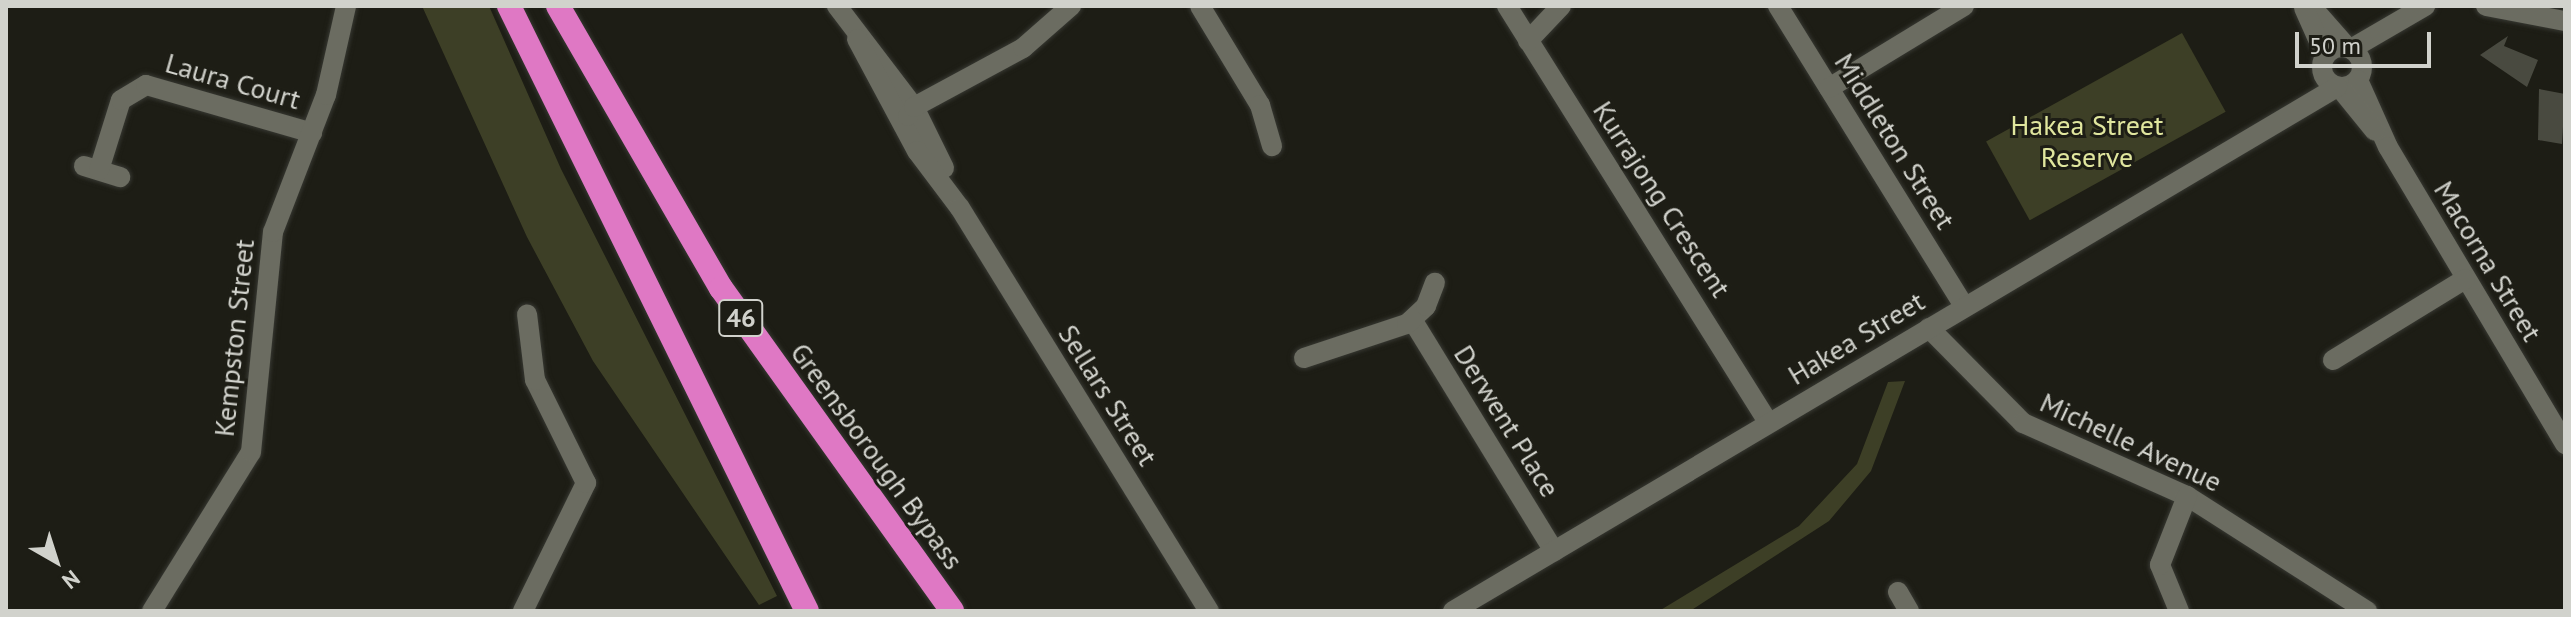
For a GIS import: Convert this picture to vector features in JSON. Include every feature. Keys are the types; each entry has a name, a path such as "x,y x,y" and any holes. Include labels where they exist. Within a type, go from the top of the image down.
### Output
{"highway":[{"path":"509,6 807,611"},
{"name":"Greensborough Bypass","path":"558,6 721,288 952,611"}],"street":[{"name":"Kempston Street","path":"152,611 251,452 269,253 312,133 346,6"},
{"name":"Sellars Street","path":"837,6 857,39 881,92 913,115 917,151 960,208 1209,611"},
{"path":"913,115 1035,40 1071,6"},
{"path":"1200,6 1260,105 1272,146"},
{"name":"Kurrajong Crescent","path":"1507,6 1769,423"},
{"path":"1528,41 1561,6"},
{"name":"Middleton Street","path":"1778,6 1964,306"},
{"path":"1829,88 1964,6"},
{"path":"2303,6 2325,55 2345,70"},
{"name":"Macorna Street","path":"2311,6 2388,147 2565,444"},
{"name":"Hakea Street","path":"1453,611 1486,603 1554,551 2287,113 2345,70 2404,19 2425,6"},
{"path":"2486,6 2565,21"},
{"name":"Laura Court","path":"120,177 91,168 121,100 146,85 312,133"},
{"path":"2333,360 2465,279"},
{"path":"1304,358 1413,321 1435,283"},
{"path":"523,611 586,483 535,380 527,314"},
{"name":"Derwent Place","path":"1413,321 1554,551"},
{"name":"Michelle Avenue","path":"1929,328 2023,423 2187,496 2367,611"},
{"path":"2179,611 2160,565 2187,496"},
{"path":"1898,592 1909,611"}],"green space":[{"path":"422,6 489,6 561,169 777,596 759,605 593,361 527,237"},
{"name":"Hakea Street Reserve","path":"2182,33 2226,112 2030,220 1986,142"},
{"path":"1905,381 1871,471 1829,521 1690,611 1659,611 1799,526 1857,464 1888,382"}],"building":[{"path":"2508,36 2504,46 2538,60 2527,87 2480,55"},
{"path":"2539,89 2565,94 2562,144 2538,140"}]}
